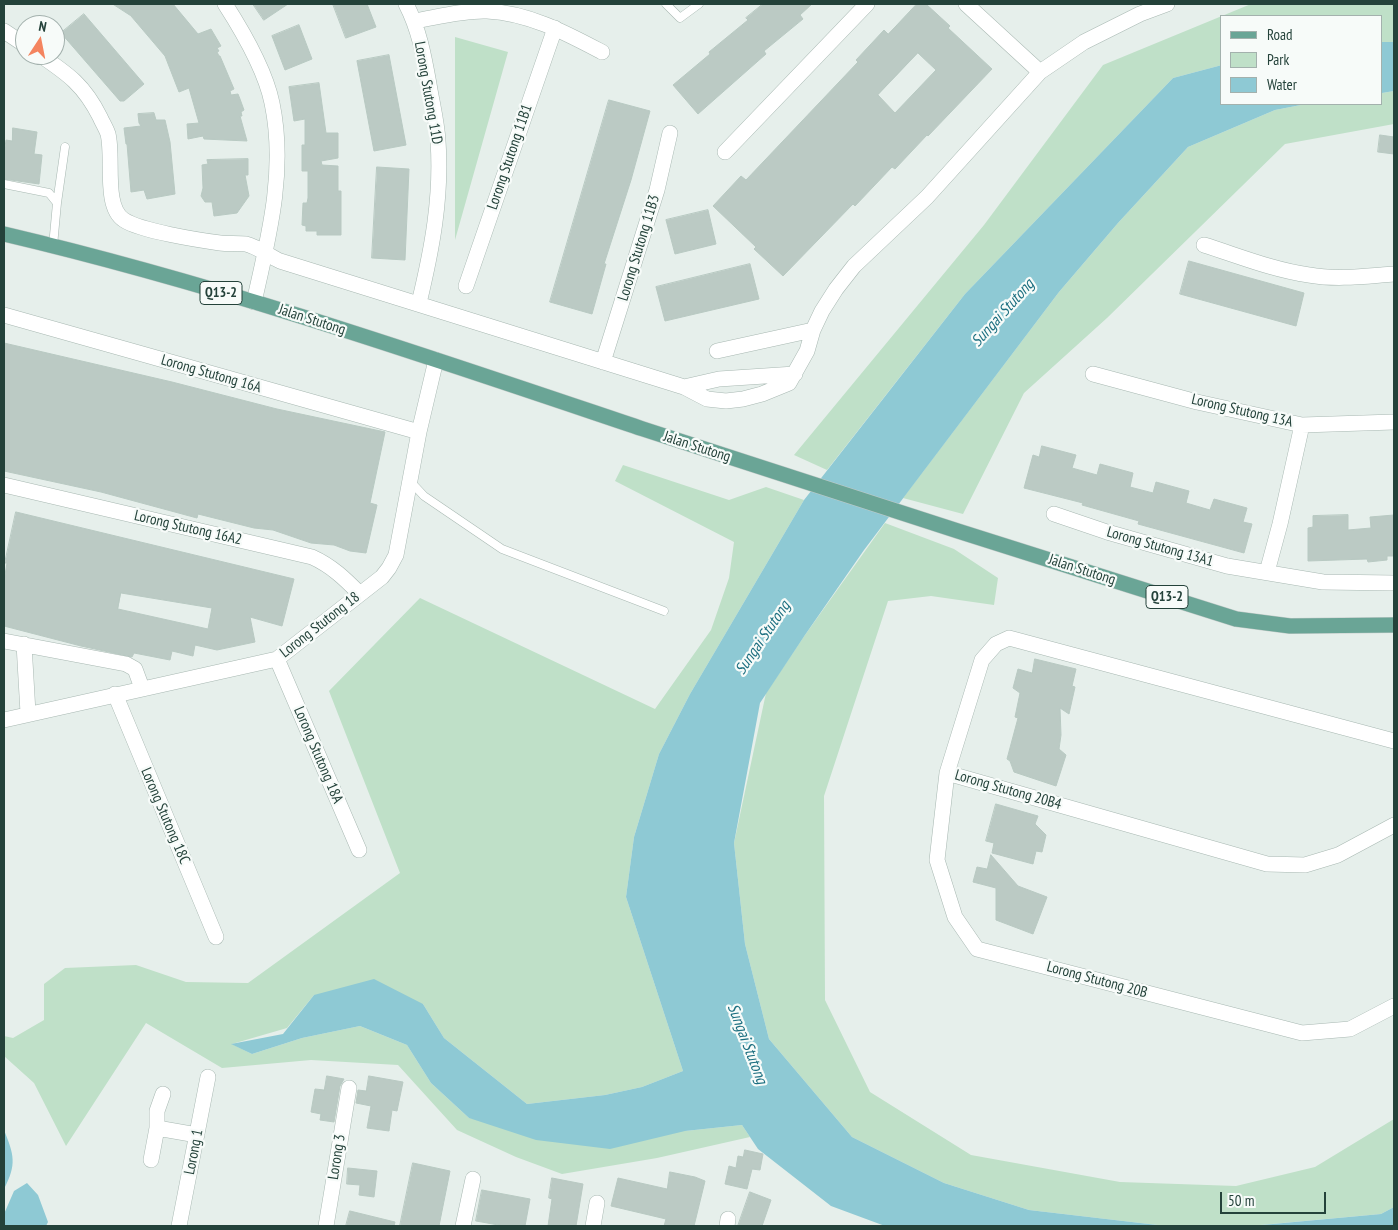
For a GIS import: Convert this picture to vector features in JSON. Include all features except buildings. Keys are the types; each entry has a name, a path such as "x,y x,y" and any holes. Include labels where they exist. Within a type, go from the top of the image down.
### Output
{"main road":[{"name":"Jalan Stutong","path":"4,234 254,302 436,360 758,467 1236,619 1290,626 1394,625"}],"street":[{"path":"225,4 243,32 259,65 272,102 276,137 277,175 273,213 254,302"},
{"name":"Lorong Stutong 11D","path":"406,4 415,21 425,60 438,139 439,172 436,224 419,303"},
{"path":"725,152 867,4"},
{"path":"966,4 1040,72"},
{"path":"55,65 70,75 85,91 108,133 112,203 116,212 124,220 147,228 200,240 246,244 280,261 684,387 707,399 726,401 743,399 789,383 807,351 813,330 836,289 854,266 927,197 1040,72 1084,42 1140,14 1167,4"},
{"path":"415,21 460,13 486,11 515,15 555,28 602,52"},
{"name":"Lorong Stutong 11B1","path":"466,286 555,28"},
{"path":"4,31 15,38"},
{"name":"Lorong Stutong 11B3","path":"603,362 657,190 670,133"},
{"path":"1204,244 1275,268 1310,276 1339,277 1394,274"},
{"name":"Lorong Stutong 16A","path":"4,315 419,432"},
{"path":"717,351 813,330"},
{"name":"Lorong Stutong 18","path":"4,720 28,713 277,659 382,577 396,555 419,432 436,360"},
{"path":"684,387 719,379 795,374"},
{"name":"Lorong Stutong 13A","path":"1093,374 1197,402 1302,425 1394,422"},
{"path":"1267,572 1280,524 1302,425"},
{"name":"Lorong Stutong 16A2","path":"4,485 312,557 340,573 360,594"},
{"name":"Lorong Stutong 13A1","path":"1054,514 1107,532 1227,566 1323,582 1394,583"},
{"name":"Lorong Stutong 20B4","path":"1394,741 1009,638 996,644 982,660 948,773 1267,864 1305,866 1338,855 1394,825"},
{"path":"4,640 126,664 135,668 142,688"},
{"path":"24,644 28,713"},
{"name":"Lorong Stutong 18A","path":"277,659 359,850"},
{"name":"Lorong Stutong 18C","path":"115,694 216,937"},
{"name":"Lorong Stutong 20B","path":"948,773 937,860 954,917 977,948 1302,1033 1350,1028 1394,1006"},
{"name":"Lorong 1","path":"179,1226 208,1077"},
{"name":"Lorong 3","path":"326,1226 349,1088"},
{"path":"151,1160 157,1128 157,1111 163,1094"},
{"path":"157,1128 197,1135"},
{"path":"463,1226 473,1180"},
{"path":"593,1226 598,1203"}],"lane":[{"path":"666,4 680,18 698,4"},
{"path":"53,246 65,147"},
{"path":"4,184 49,193 57,203"},
{"path":"410,481 424,496 502,549 664,610"}],"green space":[{"path":"1251,4 1394,4 1394,42 1383,42 1383,15 1224,15"},
{"path":"1220,17 1220,66 1173,78 965,294 827,470 794,455 984,225 1103,65"},
{"path":"455,37 508,52 455,240"},
{"path":"1394,91 1394,124 1285,144 1107,318 1024,393 963,514 903,498 1059,292 1118,223 1188,147 1275,110 1301,105 1383,105 1383,93"},
{"path":"623,465 729,500 766,487 804,500 690,694 659,754 634,837 626,897 683,1071 642,1087 605,1095 527,1104 444,1038 423,1004 314,995 287,1028 232,1044 252,1054 302,1038 360,1026 407,1045 431,1083 469,1118 685,1131 742,1125 750,1137 657,1158 562,1174 516,1157 457,1130 398,1065 311,1060 222,1068 146,1023 66,1146 34,1083 4,1056 4,1036 13,1038 44,1020 44,984 65,968 136,965 186,982 248,983 400,873 329,691 420,598 655,709 711,630 729,578 734,542 615,481"},
{"path":"885,523 954,549 998,578 994,605 931,596 888,601 824,796 825,1000 870,1092 971,1155 1120,1182 1236,1186 1315,1167 1394,1119 1394,1207 1381,1214 1250,1226 1166,1226 1029,1210 944,1183 852,1137 769,1039 745,944 734,843 766,693"}],"water":[{"path":"1383,42 1394,42 1394,91 1383,93"},
{"name":"Sungai Stutong","path":"1220,66 1220,105 1301,105 1275,110 1188,147 1118,223 1059,292 864,550 760,703 734,843 745,944 769,1039 852,1137 944,1183 1029,1210 1166,1226 885,1226 831,1206 758,1149 742,1125 685,1131 610,1149 536,1140 469,1118 431,1083 407,1045 360,1026 302,1038 252,1054 231,1044 283,1034 314,995 374,979 423,1004 444,1038 527,1104 605,1095 642,1087 683,1071 626,897 634,837 659,754 690,694 804,500 965,294 1173,78"},
{"path":"4,1130 13,1160 11,1173 4,1189"},
{"path":"27,1183 38,1195 48,1222 46,1226 4,1226 4,1214 14,1191"},
{"path":"1394,1207 1394,1226 1251,1226 1381,1214"}]}
